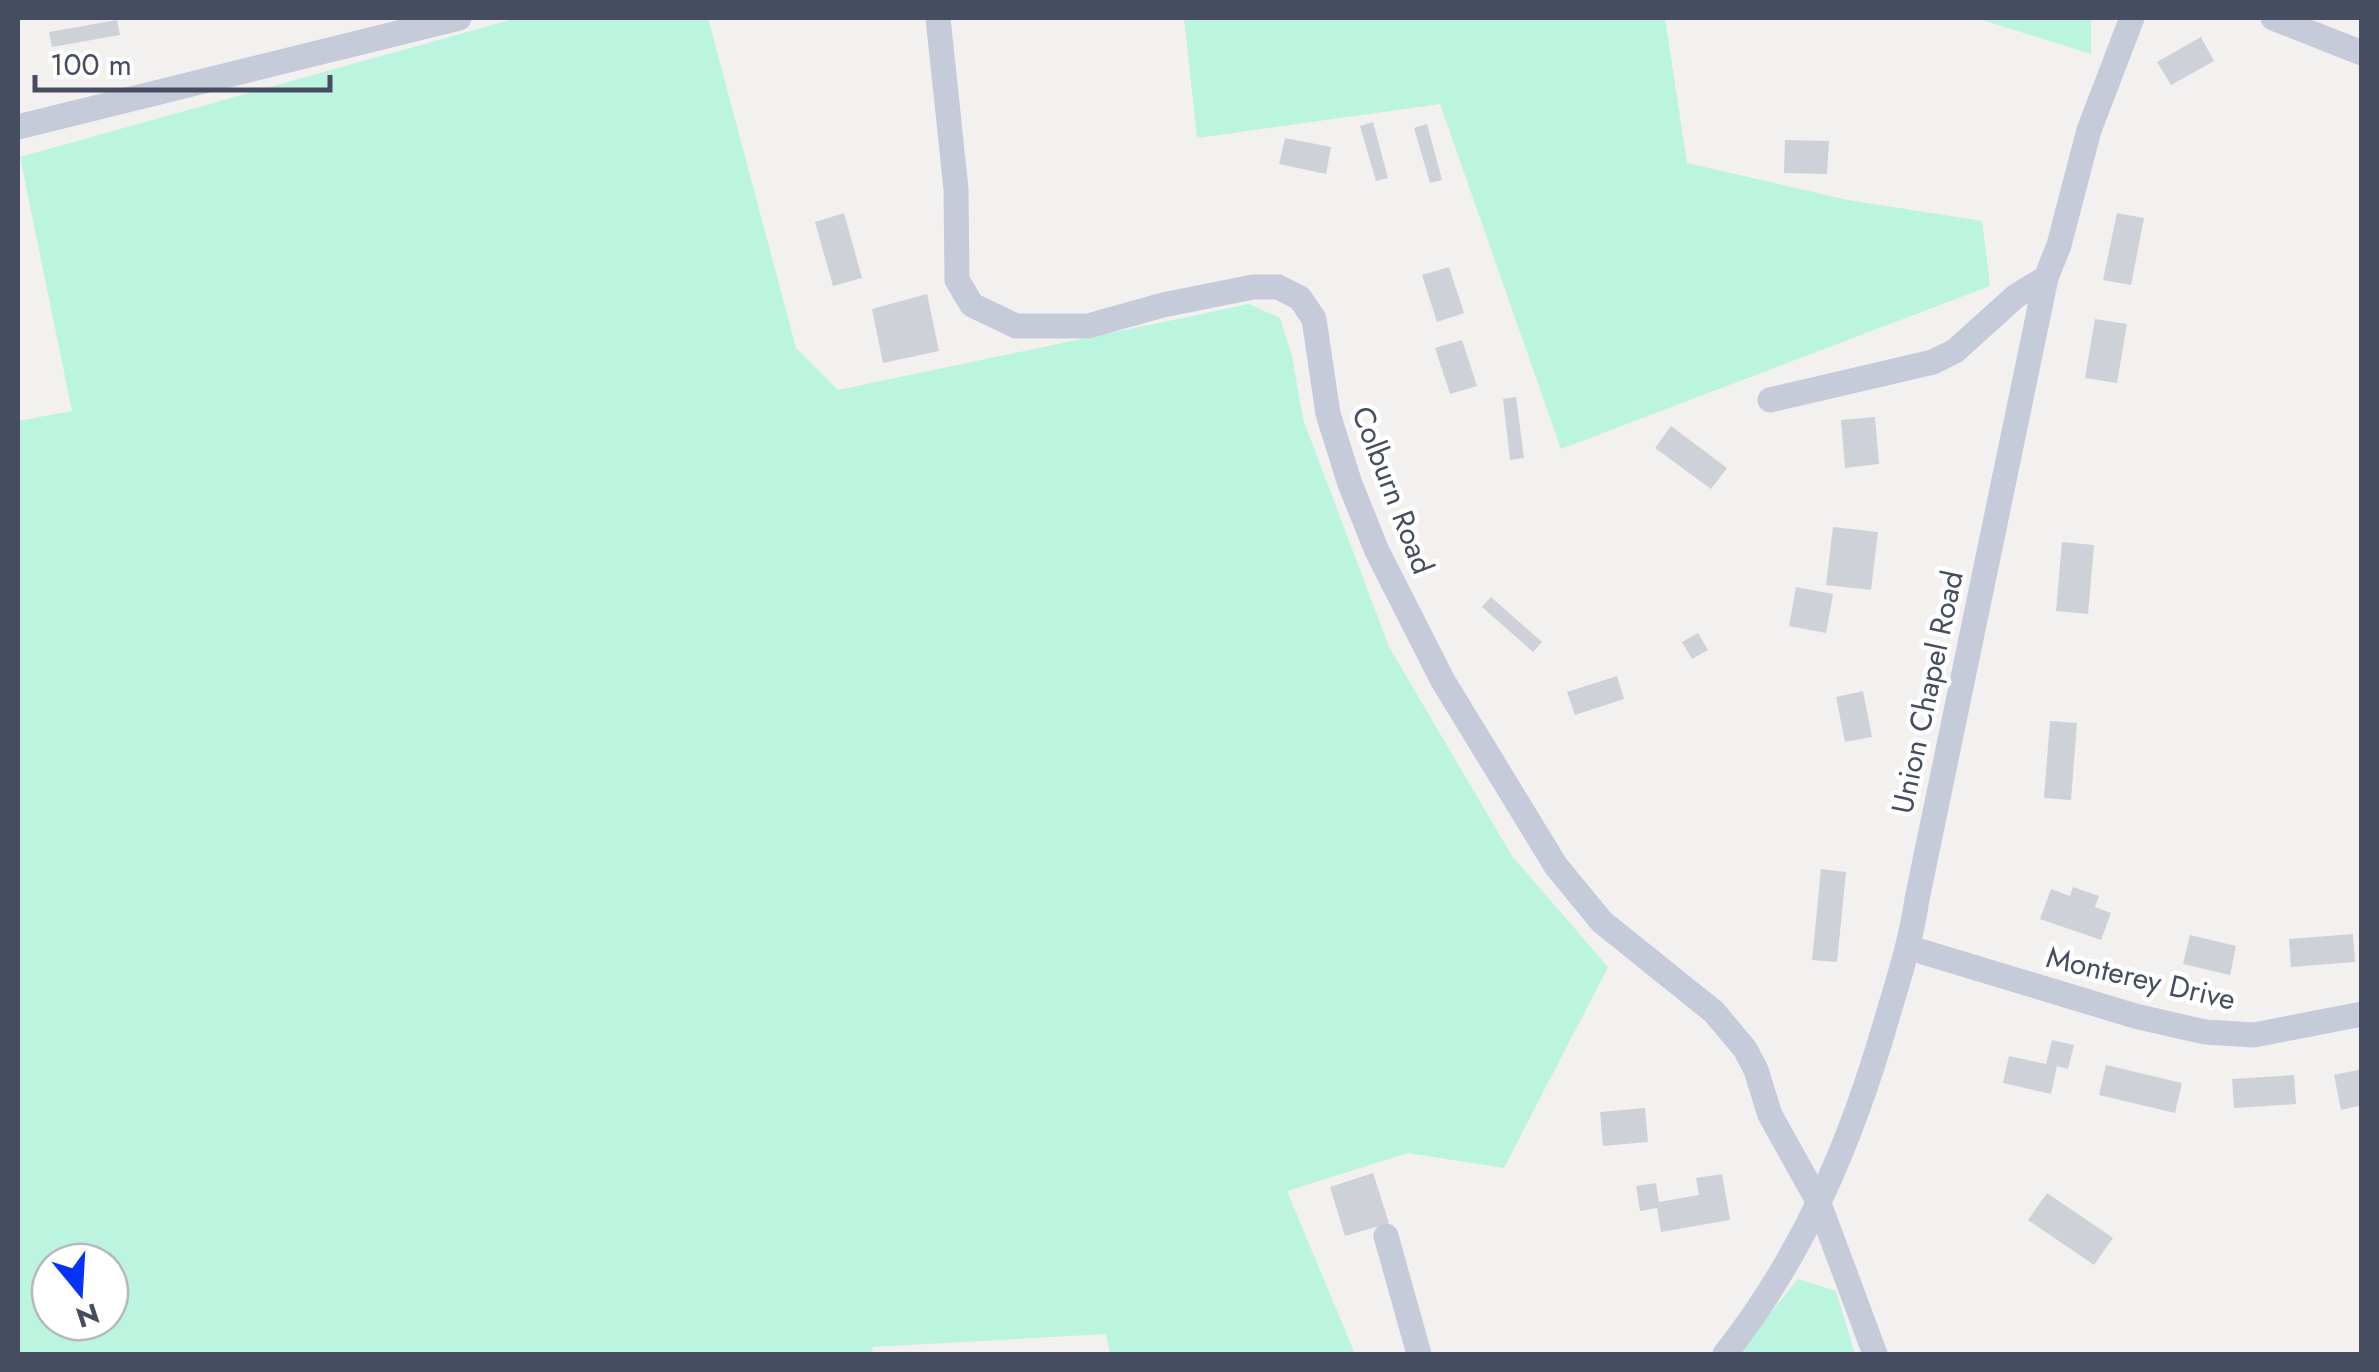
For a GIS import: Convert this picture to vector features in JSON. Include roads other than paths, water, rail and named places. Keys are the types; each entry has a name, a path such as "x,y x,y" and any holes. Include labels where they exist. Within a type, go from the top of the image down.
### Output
{"street":[{"path":"18,127 459,18"},
{"name":"Colburn Road","path":"938,18 956,188 957,280 972,304 1016,326 1088,326 1241,289 1278,287 1300,298 1314,319 1328,414 1350,484 1377,551 1442,680 1568,880 1602,922 1696,996 1731,1030 1756,1070 1770,1116 1818,1202 1875,1354"},
{"name":"Union Chapel Road","path":"1726,1354 1796,1251 1842,1156 1910,948 2046,278 2059,245 2089,130 2132,18"},
{"path":"2272,18 2362,53"},
{"path":"1770,400 1933,362 1954,351 2016,296 2046,278"},
{"name":"Monterey Drive","path":"1910,948 2135,1016 2205,1032 2254,1035 2362,1014"},
{"path":"1386,1236 1418,1354"}]}
